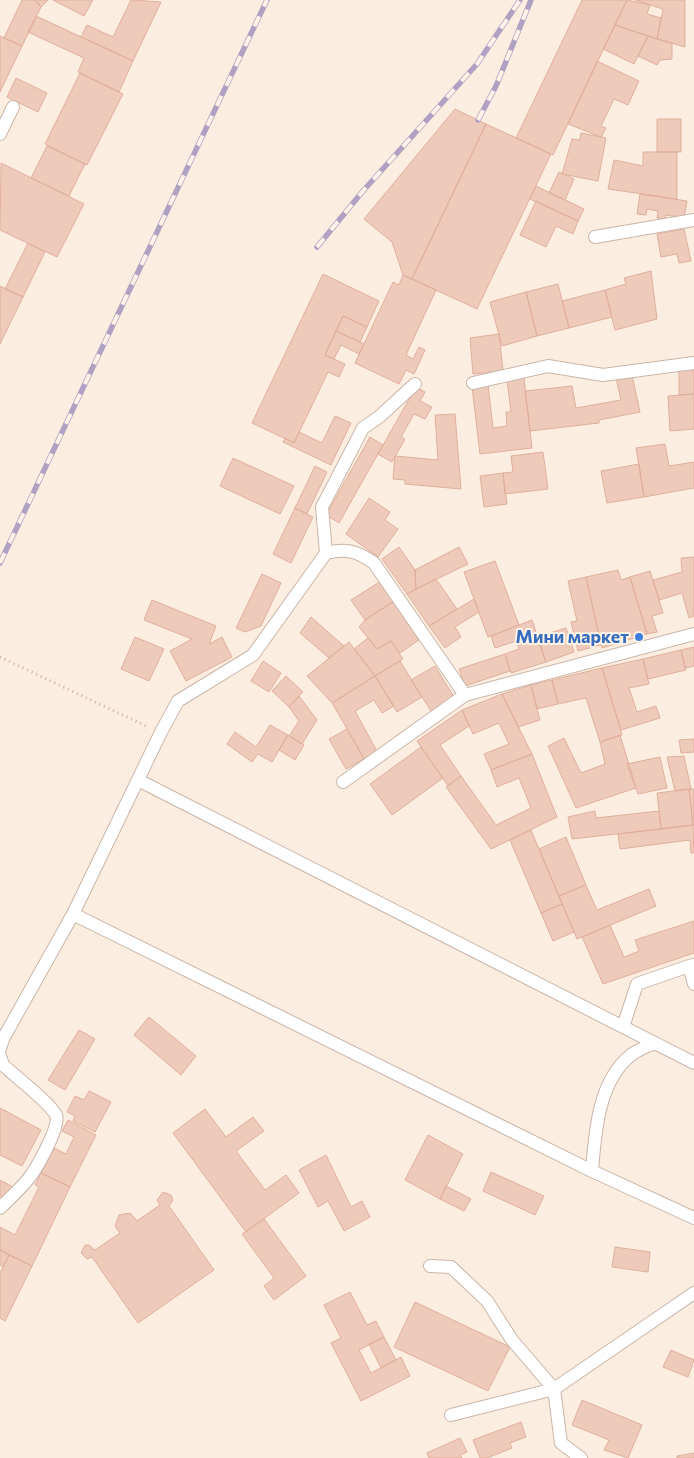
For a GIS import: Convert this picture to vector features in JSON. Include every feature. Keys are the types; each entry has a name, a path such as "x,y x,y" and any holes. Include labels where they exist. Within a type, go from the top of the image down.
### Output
{"lane":[{"path":"0,134 13,107"},
{"path":"595,237 694,220"},
{"path":"473,383 548,366 603,375 694,362"},
{"path":"326,553 322,507 363,428 379,417 415,384"},
{"path":"0,1049 3,1039 73,914 161,732 178,701 253,655 326,553 342,549 357,552 374,563 464,696"},
{"path":"344,782 464,696 694,634"},
{"path":"138,780 694,1063"},
{"path":"73,914 592,1171 694,1218"},
{"path":"623,1026 637,984 692,966 694,984"},
{"path":"592,1171 594,1145 602,1102 610,1085 620,1065 631,1054 655,1043"},
{"path":"0,1056 3,1065 48,1106 57,1120 55,1129 32,1174 0,1208"},
{"path":"430,1266 451,1267 487,1301 512,1340 554,1389 561,1443 581,1458"},
{"path":"451,1415 554,1389 694,1293"}],"path":[{"path":"0,657 161,732"}],"building":[{"path":"22,0 35,0 41,7 22,46 4,38"},
{"path":"35,0 48,0 41,7"},
{"path":"53,0 93,0 84,16"},
{"path":"131,0 161,2 133,61 81,37 87,25 113,37"},
{"path":"582,0 627,0 553,155 516,138"},
{"path":"627,0 650,5 647,14 661,18 657,39 615,25"},
{"path":"635,0 685,0 685,47 657,39 663,9"},
{"path":"36,16 133,61 119,92 78,72 84,58 28,32"},
{"path":"615,25 648,36 634,64 603,49"},
{"path":"0,36 22,46 0,92"},
{"path":"648,36 672,43 672,59 660,60 657,65 638,56"},
{"path":"597,61 639,81 628,105 614,99 601,126 606,128 601,137 568,124"},
{"path":"80,73 123,94 87,165 45,144"},
{"path":"16,78 47,93 38,112 7,97"},
{"path":"455,109 486,124 412,279 403,275 392,242 364,219"},
{"path":"657,119 681,119 681,152 657,152"},
{"path":"486,124 551,154 477,309 412,279"},
{"path":"581,133 606,138 598,181 562,174 572,139 580,140"},
{"path":"47,146 85,164 69,196 31,178"},
{"path":"643,152 677,152 677,199 608,189 614,160 643,166"},
{"path":"1,163 84,204 57,257 0,230"},
{"path":"559,172 574,179 565,200 549,193"},
{"path":"536,186 584,209 578,221 530,199"},
{"path":"640,194 687,201 684,218 666,215 665,219 657,218 658,211 647,209 646,215 637,214"},
{"path":"536,201 578,221 573,234 556,226 546,247 520,235"},
{"path":"684,229 691,261 679,263 677,254 661,257 657,234"},
{"path":"28,243 45,252 23,297 5,289"},
{"path":"651,271 657,319 615,330 605,290 626,284 624,278"},
{"path":"323,274 379,301 367,327 343,316 325,355 345,364 339,377 328,372 294,443 252,423"},
{"path":"403,275 436,290 406,355 413,359 419,347 425,350 414,374 406,370 399,384 355,363 393,282 399,285"},
{"path":"558,284 569,328 537,336 526,292"},
{"path":"0,286 23,297 0,344"},
{"path":"605,290 612,317 569,328 562,301"},
{"path":"526,292 537,336 502,346 490,302"},
{"path":"343,316 367,327 360,342 336,331"},
{"path":"336,331 364,344 359,354 341,345 334,359 325,355"},
{"path":"499,334 503,371 473,374 470,338"},
{"path":"694,368 694,394 679,395 679,369"},
{"path":"632,375 640,412 599,420 599,423 530,431 525,391 572,386 576,408 621,400 616,378"},
{"path":"524,378 532,448 480,454 472,387 488,385 493,428 507,426 506,412 511,412 507,380"},
{"path":"416,387 425,392 420,401 432,407 425,419 414,414 401,437 405,439 392,462 378,454"},
{"path":"694,394 694,429 670,431 668,396"},
{"path":"455,414 461,489 405,484 405,480 393,479 395,456 438,460 435,415"},
{"path":"335,416 351,423 331,465 283,442 285,438 294,443 299,432 322,443"},
{"path":"370,437 383,445 339,523 326,515"},
{"path":"665,444 669,466 694,462 694,488 644,497 636,448"},
{"path":"543,452 548,489 505,494 503,473 513,472 511,456"},
{"path":"233,458 294,486 280,514 220,486"},
{"path":"639,464 644,497 607,503 601,471"},
{"path":"315,466 327,472 307,514 295,508"},
{"path":"503,473 507,504 484,507 480,476"},
{"path":"369,498 390,512 385,520 398,529 378,557 346,534"},
{"path":"295,508 313,517 291,563 273,554"},
{"path":"399,547 415,570 416,589 407,594 382,559"},
{"path":"459,547 468,564 416,589 415,570"},
{"path":"694,557 694,616 689,618 682,593 659,600 653,580 682,572 681,558"},
{"path":"495,561 519,625 488,637 464,572"},
{"path":"618,570 621,580 630,577 647,634 602,648 586,577"},
{"path":"650,571 663,613 652,616 657,632 647,634 630,577"},
{"path":"262,574 281,583 261,626 245,632 236,628"},
{"path":"586,577 601,645 578,651 571,622 577,621 568,581"},
{"path":"436,579 457,609 429,626 407,594"},
{"path":"381,581 394,601 365,620 351,600"},
{"path":"474,599 479,612 455,627 461,637 445,648 429,626"},
{"path":"152,600 216,626 209,644 222,637 232,657 186,681 170,651 192,639 144,620"},
{"path":"394,601 419,640 400,653 391,641 377,649 359,627 365,620"},
{"path":"311,617 344,646 329,658 300,633"},
{"path":"532,620 546,662 511,673 505,654 519,649 516,641 495,648 491,636"},
{"path":"566,628 574,652 546,662 537,637"},
{"path":"135,637 164,649 149,681 121,669"},
{"path":"368,638 377,649 391,641 403,659 375,676 354,649"},
{"path":"349,642 375,676 332,703 307,676"},
{"path":"694,647 694,666 685,668 681,650"},
{"path":"681,650 686,670 648,679 643,659"},
{"path":"505,654 510,671 465,686 459,669"},
{"path":"643,659 649,684 629,688 637,712 656,706 660,718 621,730 602,668"},
{"path":"263,661 281,673 269,692 251,681"},
{"path":"400,661 422,697 397,712 375,676"},
{"path":"435,666 454,697 431,711 411,680"},
{"path":"602,668 622,735 600,742 586,698 558,704 552,680"},
{"path":"286,676 303,692 289,707 272,691"},
{"path":"375,676 394,706 382,713 374,700 355,711 378,753 365,760 332,703"},
{"path":"552,680 558,704 537,709 531,685"},
{"path":"531,685 540,720 518,727 502,694"},
{"path":"502,694 532,754 491,770 484,754 509,744 499,723 473,734 462,710"},
{"path":"299,696 317,720 302,744 289,736 299,721 289,707"},
{"path":"462,710 469,726 440,745 461,776 448,786 417,741"},
{"path":"270,725 288,735 272,762 258,754 252,762 227,744 235,732 256,747"},
{"path":"347,729 364,759 346,769 329,739"},
{"path":"288,735 304,745 295,760 279,750"},
{"path":"620,735 636,788 576,808 548,746 564,738 581,773 605,764 600,742"},
{"path":"694,739 694,752 681,753 679,740"},
{"path":"421,747 443,778 392,815 370,784"},
{"path":"532,754 557,817 491,849 446,787 461,776 496,825 531,808 519,778 497,787 491,770"},
{"path":"684,756 691,789 675,791 667,757"},
{"path":"660,757 667,788 638,794 627,764"},
{"path":"689,789 693,825 661,829 657,793"},
{"path":"689,789 694,789 694,825 693,825"},
{"path":"595,811 596,818 659,811 661,829 572,839 568,817"},
{"path":"693,825 694,853 691,853 690,840 620,849 618,834"},
{"path":"531,830 562,904 541,913 510,840"},
{"path":"566,837 586,885 559,896 539,849"},
{"path":"586,885 597,910 649,889 656,906 577,939 559,896"},
{"path":"562,904 574,932 553,941 541,913"},
{"path":"694,921 694,953 603,984 582,937 610,925 624,957 639,951 635,940"},
{"path":"149,1017 196,1056 181,1075 134,1035"},
{"path":"79,1030 95,1039 65,1090 48,1080"},
{"path":"89,1091 111,1102 95,1132 73,1121 75,1116 67,1112 75,1096 84,1100"},
{"path":"0,1108 41,1130 22,1166 0,1155"},
{"path":"205,1109 226,1137 253,1117 264,1131 236,1151 265,1190 286,1175 299,1193 246,1232 173,1133"},
{"path":"68,1120 96,1135 70,1187 41,1173 54,1148 66,1154 74,1137 62,1131"},
{"path":"428,1135 463,1154 440,1199 405,1180"},
{"path":"326,1155 351,1207 362,1201 370,1217 344,1231 328,1201 318,1207 299,1170"},
{"path":"491,1172 544,1196 535,1215 483,1191"},
{"path":"41,1173 70,1187 32,1266 0,1250 0,1227 15,1235 39,1187 35,1185"},
{"path":"0,1180 13,1187 0,1200"},
{"path":"446,1186 471,1199 464,1211 440,1199"},
{"path":"163,1192 171,1195 173,1200 169,1206 214,1270 138,1323 92,1257 87,1259 81,1253 85,1245 89,1245 95,1250 120,1233 115,1226 119,1215 130,1213 137,1221 160,1205 157,1200"},
{"path":"264,1219 306,1276 274,1300 264,1286 274,1278 242,1234"},
{"path":"615,1247 650,1252 648,1272 612,1267"},
{"path":"0,1250 9,1255 3,1267 0,1265"},
{"path":"9,1255 32,1266 5,1321 0,1318 0,1273"},
{"path":"350,1292 367,1325 376,1321 384,1337 359,1350 371,1373 401,1357 410,1376 361,1401 331,1343 341,1338 324,1305"},
{"path":"415,1302 510,1347 488,1391 394,1347"},
{"path":"384,1337 396,1360 381,1368 369,1344"},
{"path":"671,1350 694,1360 688,1377 663,1367"},
{"path":"582,1400 642,1425 628,1458 604,1450 609,1440 572,1425"},
{"path":"521,1422 526,1437 510,1443 512,1448 487,1458 480,1458 473,1440"},
{"path":"460,1438 467,1452 460,1455 462,1458 429,1458 427,1453"},
{"path":"694,1453 694,1458 677,1458 677,1456"}],"railway":[{"path":"0,563 267,0"},
{"path":"317,247 363,191 477,64 520,0"},
{"path":"478,120 496,86 531,0"}],"place":[{"name":"Мини маркет","path":"639,637"}]}
